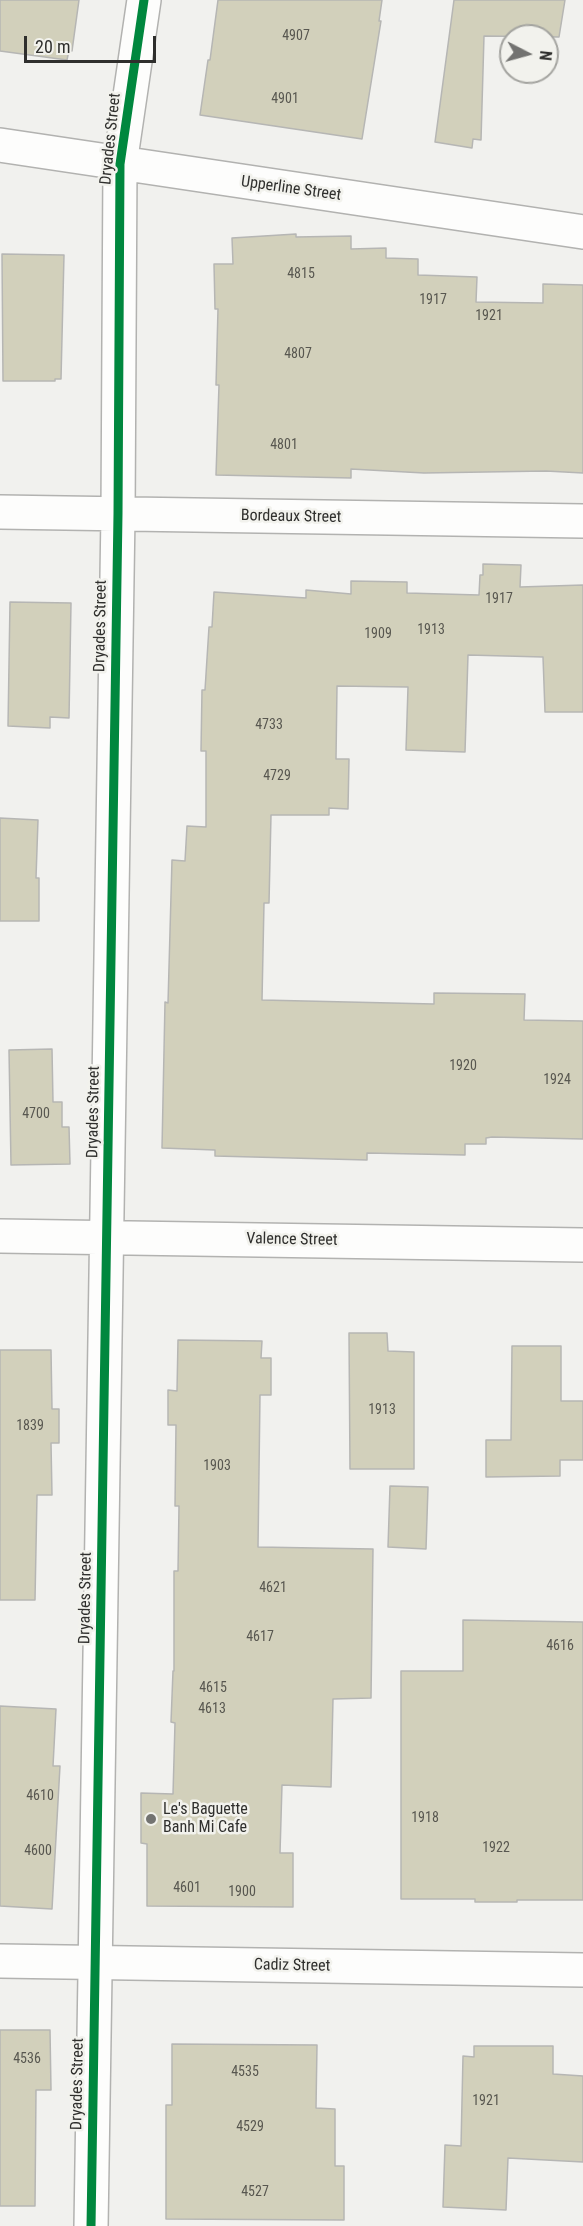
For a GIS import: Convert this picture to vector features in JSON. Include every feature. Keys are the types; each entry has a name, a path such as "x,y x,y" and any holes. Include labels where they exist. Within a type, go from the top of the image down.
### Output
{"street":[{"name":"Dryades Street","path":"91,2226 118,514 120,164 144,0"},
{"name":"Upperline Street","path":"0,145 583,232"},
{"name":"Bordeaux Street","path":"0,512 583,522"},
{"name":"Valence Street","path":"0,1236 583,1245"},
{"name":"Cadiz Street","path":"0,1961 583,1970"}],"building":[{"path":"0,0 79,0 72,51 69,50 67,60 0,51"},
{"path":"218,0 382,0 379,21 381,21 362,139 200,115"},
{"path":"454,0 565,0 559,37 559,24 499,24 499,36 484,36 481,140 473,139 472,148 435,142"},
{"path":"296,234 296,237 351,236 351,249 386,248 386,258 418,259 418,275 477,277 476,302 543,303 543,284 583,285 583,473 546,471 424,473 351,469 351,478 216,475 219,385 216,385 218,309 215,309 214,264 233,264 232,238"},
{"path":"2,254 64,255 61,379 3,381"},
{"path":"483,564 521,565 520,587 583,585 583,712 545,712 543,657 468,655 465,752 406,750 408,687 337,686 336,759 349,759 348,809 329,808 329,815 271,815 269,903 264,903 262,1000 434,1004 434,993 525,994 524,1020 583,1021 583,1139 492,1137 486,1138 486,1144 465,1144 465,1155 367,1153 367,1160 215,1156 215,1150 162,1148 165,1002 168,1003 172,860 185,861 187,826 206,827 206,751 201,751 202,690 205,690 214,592 306,598 306,590 351,594 351,581 407,582 407,593 479,595"},
{"path":"10,602 71,603 69,718 50,717 50,728 8,726"},
{"path":"0,818 38,820 36,878 39,878 39,921 0,921"},
{"path":"52,1049 53,1102 62,1102 62,1127 69,1127 70,1164 11,1165 9,1050"},
{"path":"349,1333 387,1333 388,1351 414,1352 414,1469 350,1469"},
{"path":"178,1340 262,1341 261,1358 271,1358 271,1395 260,1395 258,1547 373,1549 371,1698 333,1699 331,1787 282,1785 280,1853 293,1853 293,1907 147,1906 147,1844 141,1843 141,1793 173,1794 175,1723 171,1722 174,1671 174,1571 178,1571 179,1506 175,1506 176,1425 168,1425 168,1390 177,1391"},
{"path":"512,1346 561,1346 561,1401 583,1401 583,1460 560,1460 560,1476 486,1477 486,1440 511,1440"},
{"path":"0,1350 51,1350 52,1409 59,1409 59,1443 51,1443 52,1495 37,1495 35,1600 0,1600"},
{"path":"390,1486 428,1487 426,1549 388,1547"},
{"path":"463,1620 583,1622 583,1900 475,1902 475,1899 401,1899 401,1671 463,1671"},
{"path":"0,1706 56,1709 53,1766 60,1766 52,1909 0,1906"},
{"path":"0,2030 50,2030 51,2090 36,2090 35,2206 0,2206"},
{"path":"172,2044 317,2045 316,2108 335,2109 335,2166 344,2166 344,2220 166,2219 166,2105 172,2105"},
{"path":"474,2046 553,2046 553,2074 583,2076 583,2162 508,2158 506,2210 443,2207 445,2145 461,2146 463,2056 474,2057"}],"cycle path":[{"path":"91,2226 118,514 120,164 144,0"}],"place":[{"name":"Le's Baguette Banh Mi Cafe","path":"151,1819"}]}
